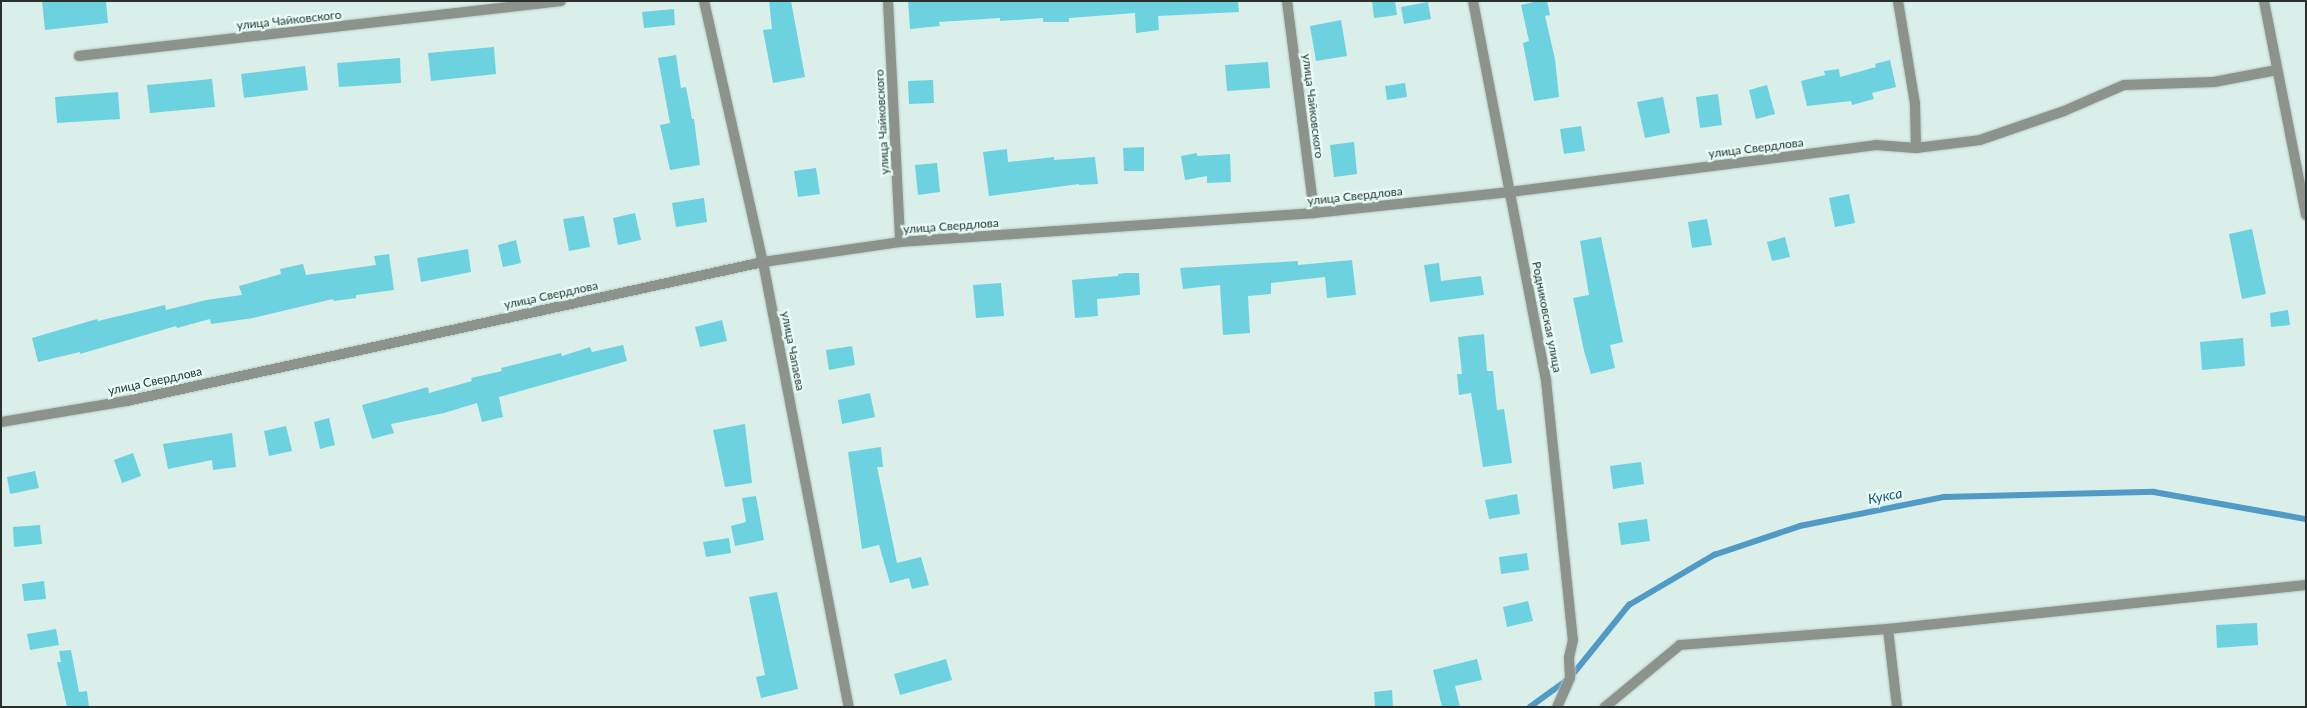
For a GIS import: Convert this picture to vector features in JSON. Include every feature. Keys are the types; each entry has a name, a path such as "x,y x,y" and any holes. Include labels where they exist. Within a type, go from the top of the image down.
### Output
{"street":[{"name":"улица Чайковского","path":"79,56 561,1"},
{"name":"улица Чапаева","path":"704,1 763,262 849,707"},
{"name":"улица Чайковского","path":"888,1 900,242"},
{"name":"улица Чайковского","path":"1287,1 1314,213"},
{"name":"Родниковская улица","path":"1473,1 1546,380 1573,640 1569,658 1570,678 1557,707"},
{"path":"1898,1 1915,104 1916,148"},
{"path":"2264,1 2306,215"},
{"name":"улица Свердлова","path":"1,422 136,398 763,262 900,242 1314,213 1510,192 1876,145 1916,148 1980,140 2064,111 2124,85 2214,82 2277,70"},
{"path":"1605,707 1680,645 1888,629 2306,585"},
{"path":"1888,629 1896,707"}],"building":[{"path":"42,1 106,1 108,23 45,30"},
{"path":"769,1 791,1 805,77 773,83 763,30 772,29"},
{"path":"908,1 1238,1 1239,12 1158,16 1159,30 1136,33 1135,13 1069,18 1069,22 1043,22 1043,18 1000,21 1000,18 939,22 940,26 910,29"},
{"path":"1372,1 1395,1 1397,15 1374,18"},
{"path":"1547,1 1550,15 1545,16 1555,59 1559,97 1534,101 1523,43 1529,41 1521,5"},
{"path":"1428,2 1431,19 1404,24 1401,7"},
{"path":"674,9 675,25 644,28 642,12"},
{"path":"1341,20 1347,56 1316,61 1310,26"},
{"path":"494,47 496,74 431,81 428,53"},
{"path":"676,55 681,88 686,87 692,119 694,119 700,165 670,170 660,125 670,123 658,58"},
{"path":"400,58 401,83 339,87 337,63"},
{"path":"1890,60 1896,87 1872,93 1874,99 1852,105 1851,101 1807,106 1801,81 1825,75 1824,71 1839,69 1840,77 1876,67 1875,64"},
{"path":"1268,62 1270,88 1227,91 1225,65"},
{"path":"305,66 308,90 244,98 241,74"},
{"path":"212,79 215,107 150,113 147,85"},
{"path":"933,80 934,103 909,104 908,81"},
{"path":"1405,83 1407,97 1387,100 1385,86"},
{"path":"1767,85 1775,114 1756,119 1749,90"},
{"path":"118,92 120,119 57,123 55,97"},
{"path":"1718,94 1722,125 1700,128 1696,97"},
{"path":"1663,97 1670,133 1645,138 1637,102"},
{"path":"1581,126 1585,151 1564,154 1560,129"},
{"path":"1354,142 1357,174 1334,177 1330,145"},
{"path":"1144,147 1144,171 1124,171 1123,148"},
{"path":"1007,149 1008,162 1054,157 1054,160 1095,157 1098,184 1079,184 989,196 983,152"},
{"path":"1197,153 1197,156 1230,154 1231,182 1207,183 1207,176 1185,180 1181,156"},
{"path":"937,163 940,192 918,195 915,165"},
{"path":"816,168 820,194 798,197 794,171"},
{"path":"1849,194 1855,223 1835,227 1829,198"},
{"path":"704,198 707,222 676,227 672,203"},
{"path":"635,213 641,240 618,245 613,218"},
{"path":"584,216 590,247 569,251 563,219"},
{"path":"1707,219 1712,245 1692,248 1688,222"},
{"path":"2252,229 2266,294 2242,299 2229,234"},
{"path":"1601,237 1623,342 1610,345 1615,368 1591,374 1584,351 1573,298 1589,295 1580,241"},
{"path":"1785,237 1790,257 1772,261 1767,242"},
{"path":"516,240 521,263 503,267 498,245"},
{"path":"468,249 471,272 421,282 417,258"},
{"path":"389,254 394,290 356,295 356,298 334,301 333,299 253,318 211,324 210,319 177,328 176,326 80,354 80,352 38,362 32,338 97,319 98,321 165,305 166,310 206,300 242,295 239,286 281,274 280,269 303,264 306,275 376,265 374,256"},
{"path":"1352,260 1356,295 1327,298 1325,277 1271,283 1271,294 1248,296 1250,333 1223,335 1220,285 1183,289 1180,268 1298,261 1298,265"},
{"path":"1439,263 1441,281 1481,276 1484,295 1430,302 1424,265"},
{"path":"1139,273 1140,295 1097,299 1098,316 1075,318 1072,280 1118,276 1118,274"},
{"path":"1001,283 1004,316 976,318 973,285"},
{"path":"2288,310 2290,325 2271,327 2270,313"},
{"path":"722,320 727,341 700,347 695,327"},
{"path":"1484,334 1487,371 1493,371 1497,410 1504,409 1512,463 1483,467 1471,393 1459,395 1457,374 1462,374 1458,337"},
{"path":"2243,338 2245,366 2202,370 2200,342"},
{"path":"623,345 627,361 499,397 503,417 482,422 477,403 444,413 391,424 394,433 372,439 362,405 428,387 429,393 472,381 471,378 502,371 501,368 561,353 562,356 590,347 592,352"},
{"path":"852,346 855,365 829,370 826,350"},
{"path":"870,393 875,417 842,424 838,400"},
{"path":"329,418 335,445 320,449 314,422"},
{"path":"745,424 752,483 725,487 713,430"},
{"path":"286,426 292,451 269,456 264,431"},
{"path":"232,433 236,467 213,470 212,460 168,469 163,444"},
{"path":"881,447 883,467 877,467 897,563 921,557 929,585 912,589 909,578 890,583 879,545 862,549 848,452"},
{"path":"133,453 141,476 122,483 114,460"},
{"path":"1641,462 1644,484 1613,489 1610,466"},
{"path":"35,471 39,488 10,494 7,477"},
{"path":"1517,494 1520,514 1489,519 1485,500"},
{"path":"756,496 764,540 735,546 731,526 746,522 742,498"},
{"path":"1647,519 1650,541 1621,545 1618,523"},
{"path":"40,525 42,544 14,547 13,527"},
{"path":"729,538 731,553 706,557 703,542"},
{"path":"1527,553 1529,570 1501,574 1499,557"},
{"path":"44,581 46,599 24,601 22,584"},
{"path":"777,592 798,689 761,698 756,677 765,675 749,597"},
{"path":"1528,601 1533,621 1507,627 1503,607"},
{"path":"2257,623 2258,645 2217,648 2216,625"},
{"path":"56,629 59,645 30,650 27,634"},
{"path":"71,650 79,692 87,691 89,707 67,707 57,662 61,662 59,651"},
{"path":"946,659 952,680 900,695 894,674"},
{"path":"1477,659 1482,680 1455,686 1460,707 1442,707 1433,670"},
{"path":"1392,690 1393,707 1375,707 1374,692"}],"waterway":[{"name":"Кукса","path":"1530,707 1570,678 1629,605 1714,555 1800,526 1944,497 2154,492 2306,519"}]}
